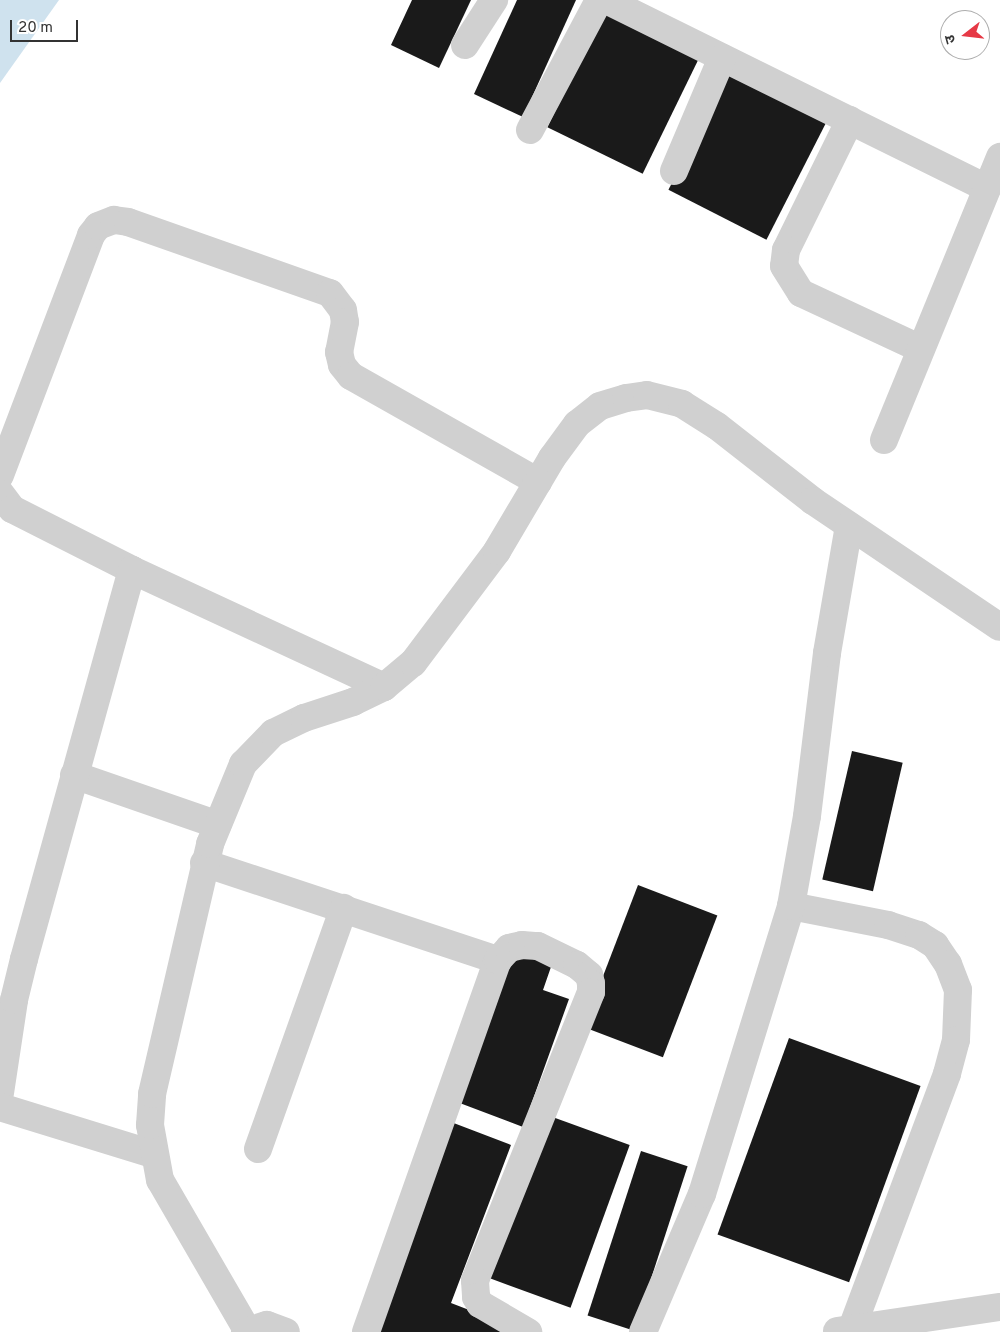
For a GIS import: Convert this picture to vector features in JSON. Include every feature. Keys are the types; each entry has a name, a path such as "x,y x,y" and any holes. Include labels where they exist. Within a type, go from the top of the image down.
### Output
{"street":[{"path":"465,45 494,0"},
{"path":"530,130 599,0"},
{"path":"606,0 987,188"},
{"path":"674,171 722,58"},
{"path":"850,120 786,250 784,266 801,293 922,349"},
{"path":"884,440 1000,157"},
{"path":"0,475 91,235 98,226 114,220 128,222 330,293 343,310 345,322 339,352 342,366 350,376 538,482"},
{"path":"286,1332 267,1325 246,1331 160,1180 153,1154 150,1125 152,1094 204,862 243,764 273,733 304,718 353,702 384,687 413,663 497,551 538,482 577,424 592,412 609,403 646,395 682,404 716,426 849,526 1000,627"},
{"path":"0,494 12,509 132,570 384,687"},
{"path":"643,1332 702,1194 791,906 807,816 826,662 849,526"},
{"path":"0,1093 5,1021 132,570"},
{"path":"74,775 218,825"},
{"path":"204,862 498,960"},
{"path":"791,906 888,925 919,935 940,952 958,990 956,1040 947,1074 843,1330"},
{"path":"258,1148 344,908"},
{"path":"366,1332 498,960 504,952 515,946 538,946 583,968 591,984 591,992 475,1281 476,1297 480,1304 528,1332"},
{"path":"0,1107 153,1154"},
{"path":"843,1330 1000,1307"}],"water":[{"path":"0,0 59,0 0,83"}],"building":[{"path":"412,0 471,0 439,68 391,45"},
{"path":"517,0 576,0 523,117 474,94"},
{"path":"607,5 702,51 643,174 547,127"},
{"path":"732,65 830,115 766,240 668,190"},
{"path":"852,751 903,763 873,891 822,880"},
{"path":"638,885 717,915 663,1057 584,1027"},
{"path":"512,949 552,964 543,990 569,999 523,1127 457,1102"},
{"path":"789,1038 921,1086 849,1282 718,1234"},
{"path":"547,1115 630,1145 571,1308 488,1278"},
{"path":"451,1122 511,1145 451,1303 513,1327 511,1332 372,1332"},
{"path":"641,1151 688,1166 634,1331 588,1316"}]}
